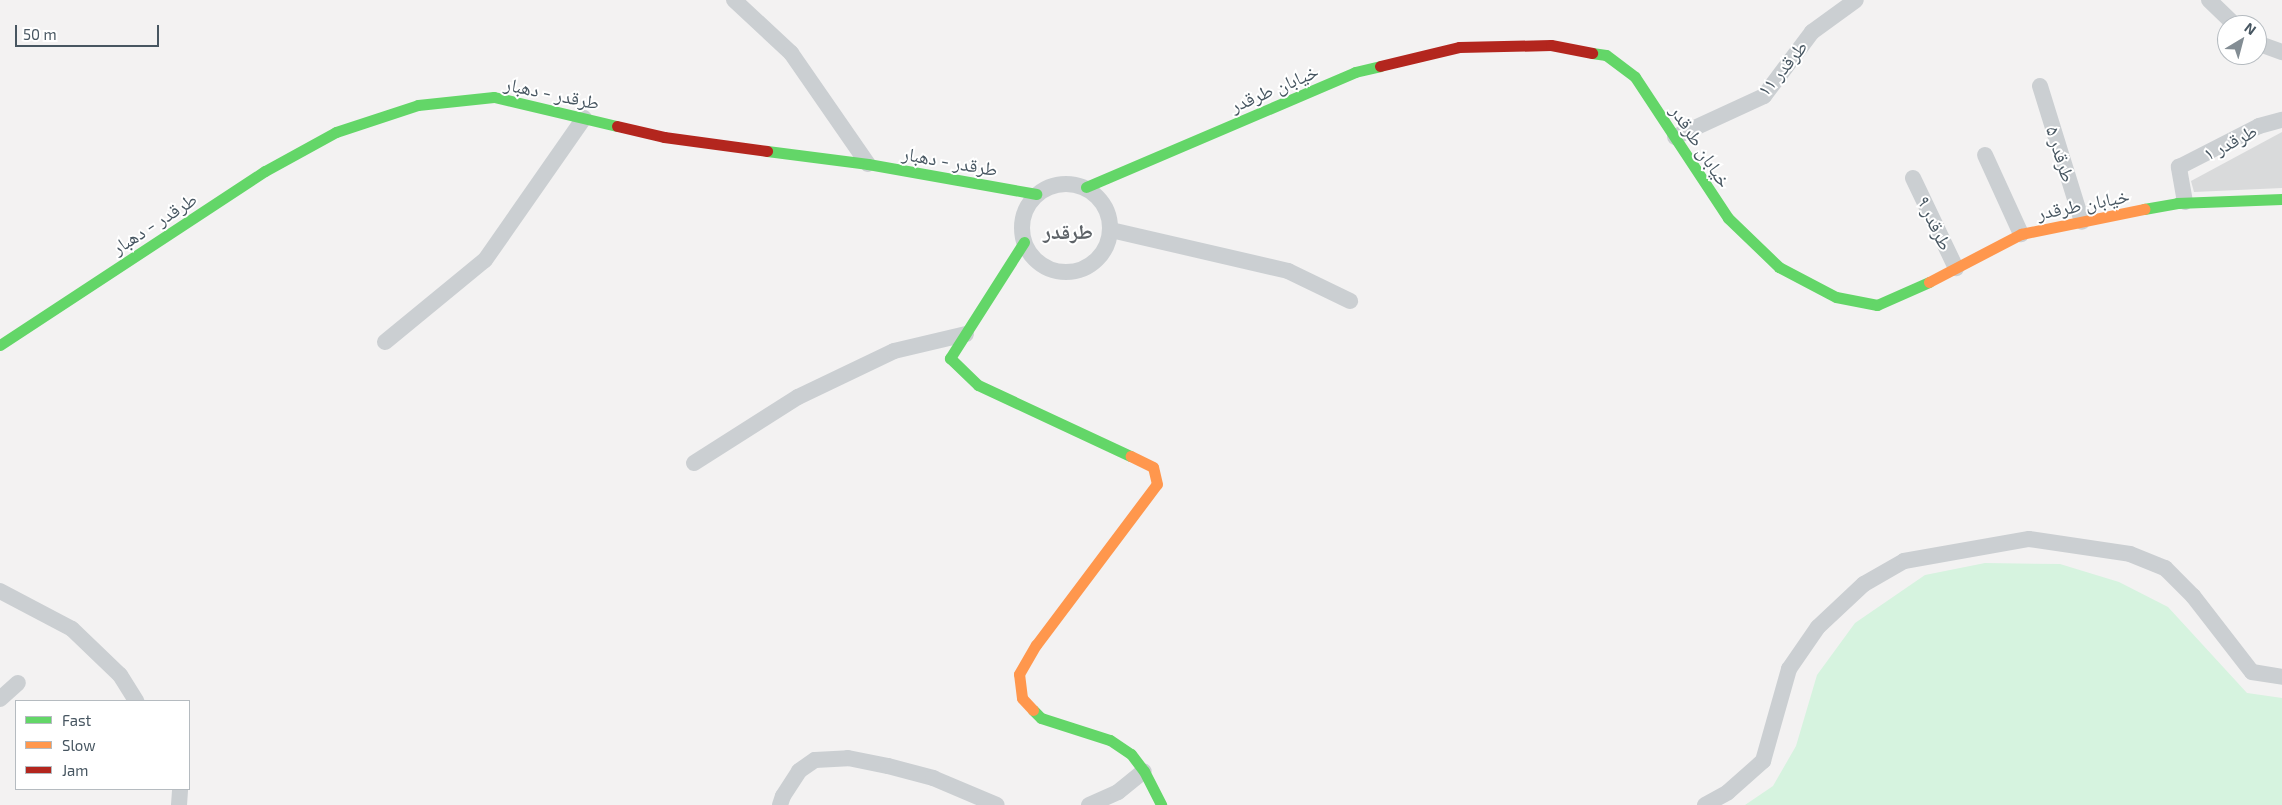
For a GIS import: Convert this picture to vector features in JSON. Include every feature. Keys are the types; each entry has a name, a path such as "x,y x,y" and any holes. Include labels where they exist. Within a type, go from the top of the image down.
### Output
{"street":[{"path":"734,0 791,53 868,164"},
{"name":"طرقدر ۱۱","path":"1674,137 1764,96 1812,32 1856,0"},
{"path":"2209,0 2225,15"},
{"name":"خیابان طرقدر","path":"1086,187 1355,72 1458,47 1551,45 1606,55 1635,77 1728,218 1779,267 1836,297 1877,305 1908,293 2021,234 2185,202 2282,199"},
{"path":"2267,47 2282,52"},
{"name":"طرقدر ۵","path":"2040,86 2082,222"},
{"name":"طرقدر - دهبار","path":"0,345 265,171 336,132 418,105 494,98 664,137 868,164 1036,194"},
{"path":"384,342 485,260 584,118"},
{"name":"طرقدر ۱","path":"2185,202 2179,167 2260,126 2282,120"},
{"path":"1985,155 2021,234"},
{"name":"طرقدر ۹","path":"1913,178 1956,268"},
{"path":"1069,183 1086,187 1100,198 1109,213 1111,230 1107,247 1096,261 1081,270 1064,272 1047,268 1033,258 1024,242 1022,225 1026,208 1036,194 1052,185 1069,183"},
{"path":"1111,230 1288,271 1350,301"},
{"path":"1024,242 950,358 978,385 1153,467 1157,484 1036,645 1019,674 1022,698 1041,718 1110,740 1131,754 1144,771 1161,805"},
{"path":"694,463 798,397 894,351 966,334"},
{"path":"1705,805 1728,792 1763,760 1789,669 1818,627 1864,584 1904,562 2029,539 2130,554 2165,568 2193,596 2252,672 2282,677"},
{"path":"0,590 72,629 120,675 135,700"},
{"path":"0,699 18,683"},
{"path":"780,805 783,796 799,771 815,760 848,758 933,778 997,805"},
{"path":"1089,805 1118,792 1144,771"},
{"path":"180,790 180,805"}],"green space":[{"path":"1985,563 2060,564 2119,582 2168,607 2247,693 2282,698 2282,805 1745,805 1773,786 1796,746 1817,675 1855,623 1925,575"}],"building":[{"path":"2282,132 2282,188 2194,192 2191,181"}],"traffic: fast":[{"path":"1592,53 1606,55 1635,77 1728,218 1779,267 1836,297 1877,305 1929,282"},
{"path":"1086,187 1355,72 1380,66"},
{"path":"0,345 265,171 336,132 418,105 494,97 617,126"},
{"path":"767,151 868,164 1036,194"},
{"path":"2144,209 2177,203 2282,199"},
{"path":"1024,242 950,358 978,385 1130,456"},
{"path":"1033,710 1041,718 1110,740 1131,754 1144,771 1161,805"}],"traffic: slow":[{"path":"1929,282 2021,234 2144,209"},
{"path":"1033,710 1022,698 1019,674 1036,645 1157,484 1153,467 1130,456"}],"traffic: jam":[{"path":"1380,66 1459,47 1551,45 1592,53"},
{"path":"617,126 664,137 767,151"}],"district":[{"name":"طرقدر","path":"1068,231"}]}
